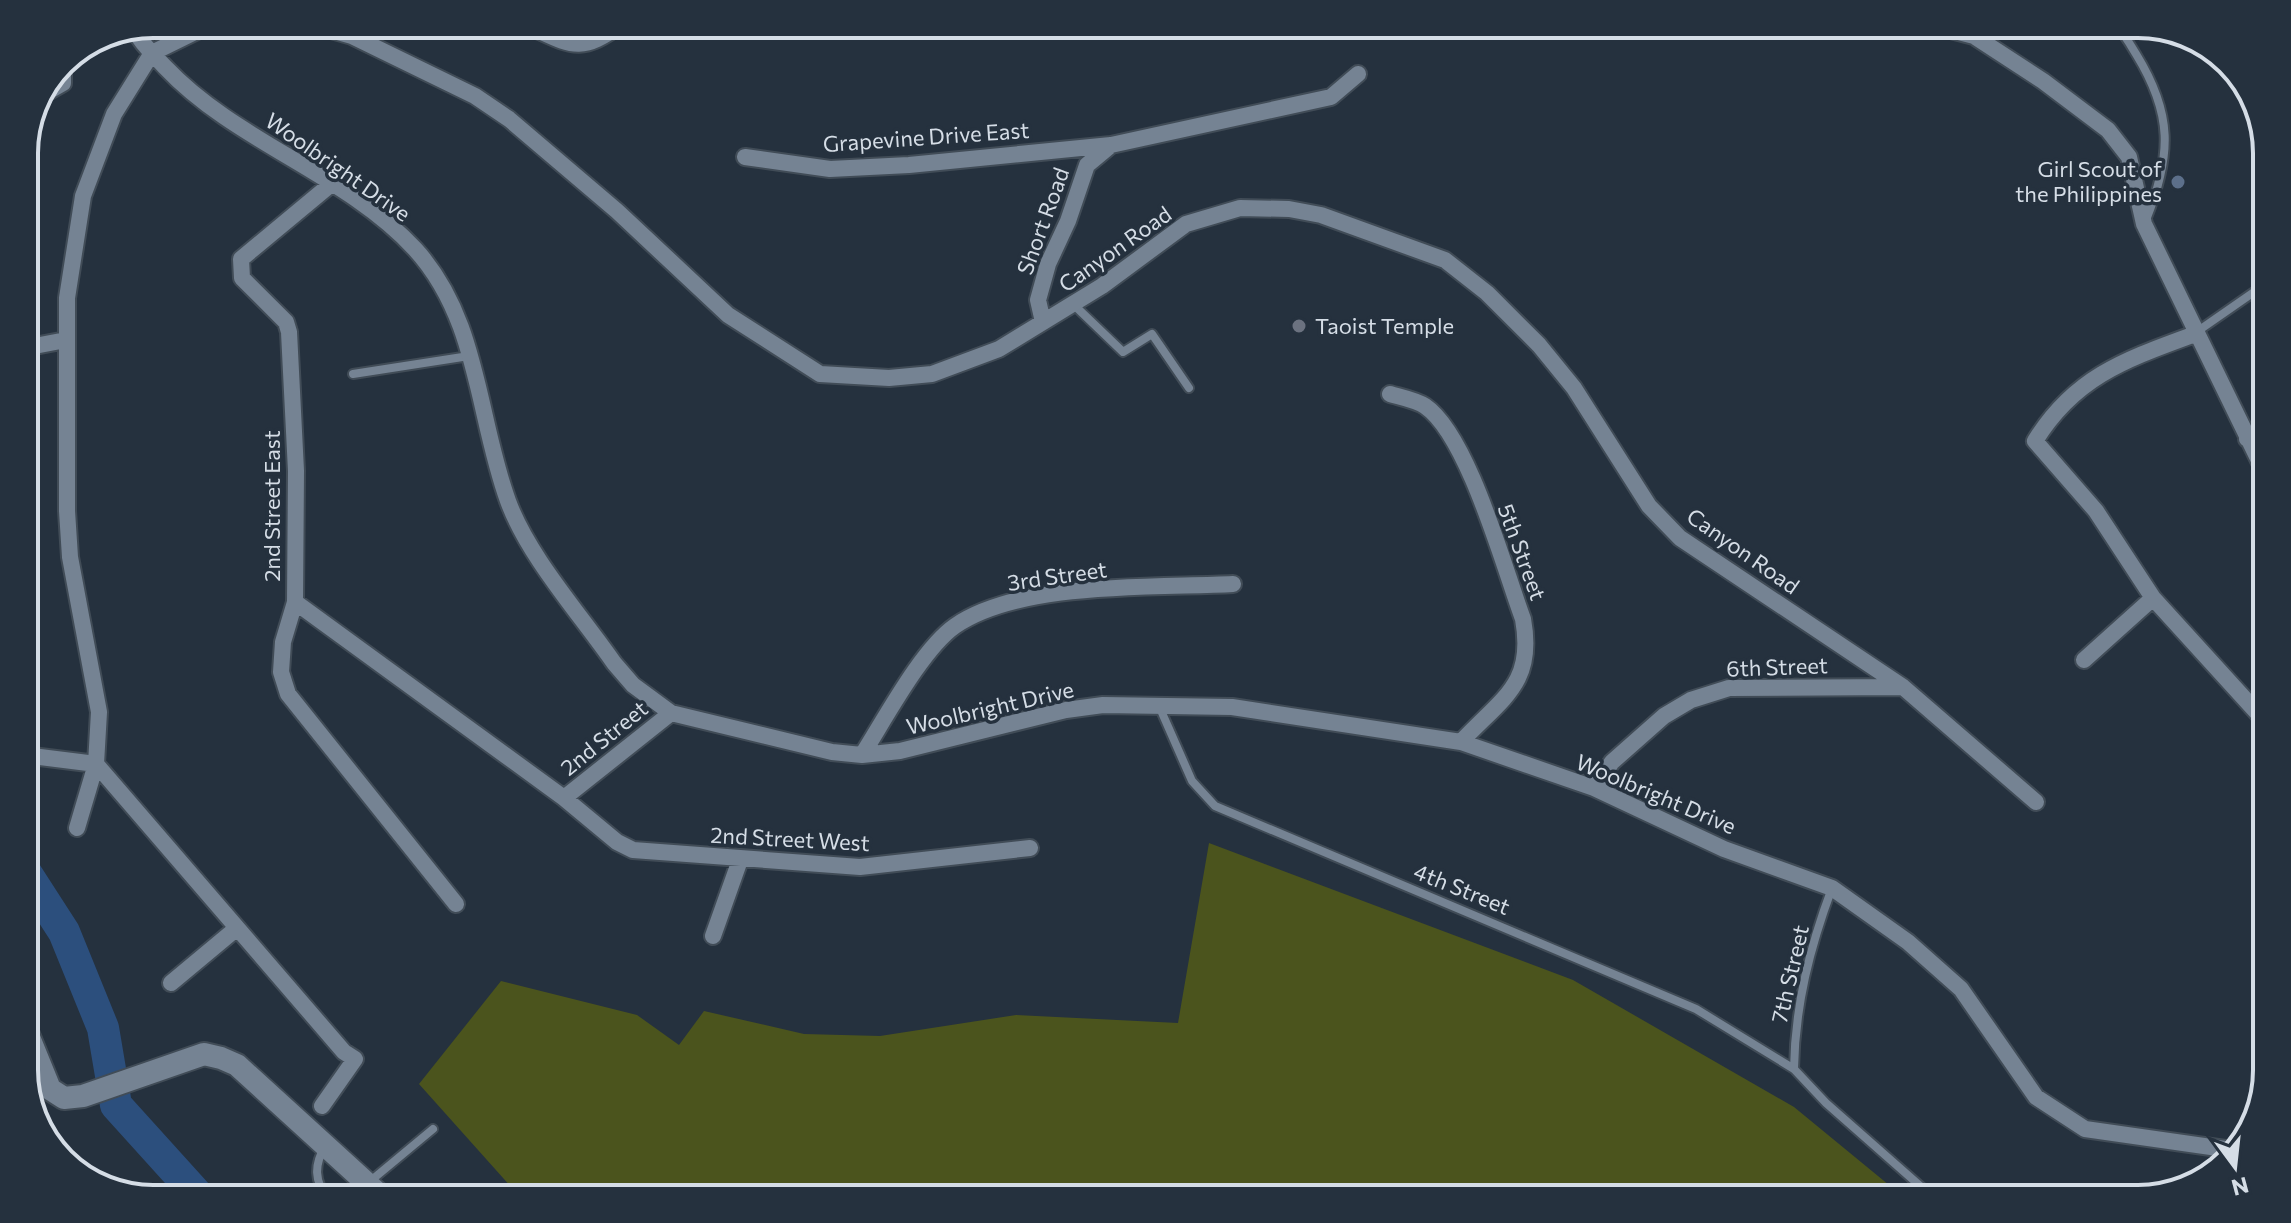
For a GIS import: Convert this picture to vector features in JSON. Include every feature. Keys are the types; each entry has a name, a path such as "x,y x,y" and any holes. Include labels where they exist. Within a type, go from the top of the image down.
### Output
{"street":[{"path":"77,828 96,764 99,712 69,542 67,298 83,196 114,114 152,53 183,38"},
{"name":"Canyon Road","path":"356,38 475,96 509,119 617,211 728,315 820,374 889,378 932,374 999,349 1074,305 1186,224 1240,208 1289,209 1321,215 1445,260 1487,293 1539,345 1574,388 1649,506 1680,538 1903,687 2036,802"},
{"path":"556,38 580,45 596,43 603,38"},
{"path":"1977,38 2108,130 2129,157 2144,224 2253,450"},
{"name":"Woolbright Drive","path":"141,39 186,90 376,215 413,247 431,269 450,297 470,356 513,514 614,663 633,685 671,713 832,752 862,755 900,751 984,733 1066,710 1103,705 1232,707 1461,742 1594,788 1724,849 1832,888 1908,942 1961,989 2016,1072 2036,1097 2060,1114 2085,1129 2195,1145"},
{"name":"Grapevine Drive East","path":"745,157 830,169 1111,145 1331,97 1358,74"},
{"name":"Short Road","path":"1043,322 1038,300 1048,264 1068,221 1087,165 1111,145"},
{"name":"2nd Street East","path":"330,185 241,259 242,278 286,322 289,332 296,471 295,602 564,798"},
{"path":"2195,334 2105,368 2050,417 2035,441 2096,511 2153,598 2253,708"},
{"path":"38,345 66,340"},
{"name":"5th Street","path":"1390,394 1425,406 1449,434 1467,467 1523,619 1528,646 1525,668 1519,681 1461,742"},
{"path":"2247,439 2253,435"},
{"name":"3rd Street","path":"862,755 934,646 956,625 1004,605 1076,591 1233,584"},
{"path":"2084,660 2153,598"},
{"path":"295,602 283,642 281,672 288,694 456,904"},
{"name":"6th Street","path":"1594,788 1612,762 1664,716 1691,700 1729,688 1903,687"},
{"name":"2nd Street","path":"564,798 671,713"},
{"path":"38,757 96,764 344,1052 355,1059 322,1106"},
{"name":"2nd Street West","path":"564,798 617,842 633,850 860,867 1030,848"},
{"path":"713,936 740,860"},
{"path":"171,983 237,928"},
{"path":"38,1059 50,1089 64,1098 83,1096 204,1054 221,1058 237,1065 368,1183"}],"lane":[{"path":"2125,38 2152,80 2165,116 2159,186 2144,224"},
{"path":"2195,334 2253,293"},
{"path":"1074,305 1123,352 1152,334 1189,388"},
{"path":"353,374 470,356"},
{"name":"4th Street","path":"1159,706 1192,781 1215,806 1696,1009 1794,1069 1826,1103 1919,1185"},
{"name":"7th Street","path":"1794,1069 1794,1029 1803,982 1832,888"},
{"path":"368,1183 433,1129"},
{"path":"320,1185 316,1162 325,1145"}],"green space":[{"path":"1209,843 1573,980 1794,1107 1889,1185 509,1185 419,1084 501,981 637,1015 679,1045 704,1011 804,1034 880,1036 1016,1015 1178,1023"}],"waterway":[{"path":"38,892 64,932 103,1028 116,1105 188,1185"}],"place":[{"name":"Girl Scout of the Philippines","path":"2178,182"},
{"name":"Taoist Temple","path":"1299,326"}]}
